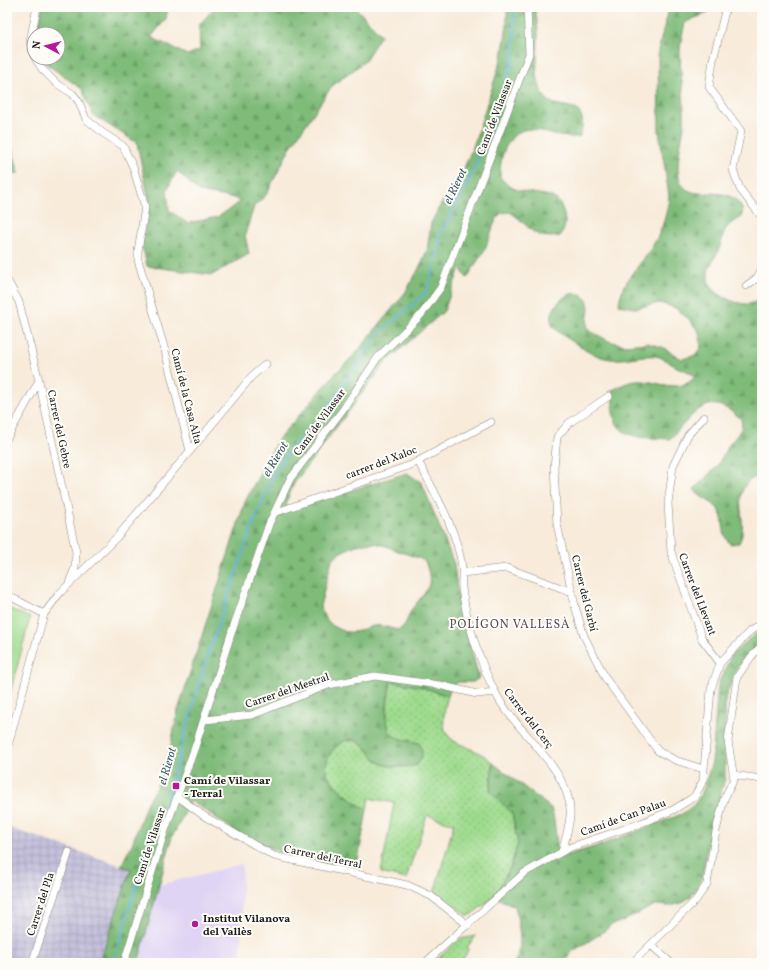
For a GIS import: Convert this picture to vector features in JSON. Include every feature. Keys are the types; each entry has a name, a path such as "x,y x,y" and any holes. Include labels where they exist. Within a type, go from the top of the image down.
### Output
{"street":[{"name":"Camí de la Casa Alta","path":"33,26 37,7"},
{"name":"Camí de Vilassar","path":"124,963 177,796 204,720 231,634 274,513 290,479 344,408 378,357 421,315 441,287 529,54 527,7"},
{"path":"726,7 712,60 709,87 741,131 733,170 740,189 762,217"},
{"name":"Camí de la Casa Alta","path":"7,750 44,614 68,584 117,537 190,451 164,347 138,260 145,207 133,167 123,146 103,133 86,119 79,102 73,94 56,83 40,66"},
{"path":"746,286 757,278 762,268"},
{"name":"Carrer del Gebre","path":"7,280 19,302 39,381 76,552 75,568 68,584"},
{"path":"190,451 252,376 266,364"},
{"path":"7,438 39,381"},
{"name":"Carrer del Garbí","path":"609,396 569,423 557,437 554,466 557,524 572,592 584,636 606,679 658,750 675,760 704,769"},
{"name":"Carrer del Llevant","path":"704,417 688,435 673,466 668,503 671,552 702,639 720,663"},
{"name":"carrer del Xaloc","path":"274,513 418,461 491,422"},
{"name":"Carrer del Cerç","path":"418,461 450,525 462,567 462,587 472,636 495,692 515,723 548,761 565,785 570,815 562,852"},
{"path":"462,573 507,568 572,592"},
{"path":"7,594 44,614"},
{"name":"Camí de Can Palau","path":"426,963 524,873 571,847 636,825 673,810 694,797 703,781 711,689 720,663 750,631 762,624"},
{"path":"632,963 696,900 707,884 716,831 724,799 734,779 728,741 737,677 751,657 762,645"},
{"name":"Carrer del Mestral","path":"204,720 252,715 328,685 375,676 439,685 477,694 495,692"},
{"path":"733,775 762,779"},
{"name":"Carrer del Terral","path":"177,796 204,816 274,856 408,885 431,896 468,925"},
{"name":"Carrer del Pla","path":"32,963 69,852"},
{"path":"651,945 672,963"}],"shaded area":[{"path":"7,827 131,869 99,963 7,963"},
{"name":"Institut Vilanova del Vallès","path":"242,864 241,963 138,963 159,885"}],"green space":[{"path":"42,7 168,7 166,19 151,37 187,55 200,50 199,25 215,7 355,7 381,35 364,62 332,86 290,148 266,195 254,206 245,235 249,254 212,275 147,266 142,245 149,201 137,143 93,115 82,89 49,66 66,66 66,26 39,26","holes":["177,171 199,192 234,198 240,202 218,217 187,223 169,210 167,190"]},
{"path":"507,7 535,7 538,31 538,82 545,97 549,101 554,104 571,107 580,113 582,119 582,128 579,137 558,136 530,129 520,131 508,143 500,166 500,177 508,185 518,190 547,195 555,199 561,205 565,221 563,231 560,236 543,236 537,234 510,212 501,213 496,219 485,249 467,278 460,268 444,311 386,362 295,482 286,502 288,510 407,473 422,483 454,564 459,605 479,678 473,682 458,682 451,688 448,696 422,687 391,681 387,709 389,730 397,738 419,743 422,749 422,754 417,765 400,767 383,764 373,756 364,745 353,739 337,746 330,754 327,760 327,775 342,792 367,810 356,871 289,857 237,832 191,801 172,837 138,963 99,963 131,869 121,866 132,844 147,802 156,788 162,773 170,749 178,710 245,502 277,441 333,376 356,353 405,293 417,272 427,251 431,223 441,204 463,170 473,147 502,57 507,25","holes":["373,543 425,561 429,577 428,587 412,609 404,625 399,630 378,626 369,627 354,632 337,629 325,617 320,606 332,559 341,552 356,545"]},
{"path":"669,7 713,7 704,15 685,23 681,41 680,60 684,124 678,166 680,181 684,187 690,191 730,196 737,201 743,210 741,218 731,223 725,231 708,272 708,280 714,290 731,301 751,304 762,296 762,474 749,481 742,491 742,536 739,543 730,544 725,535 722,518 718,509 712,503 699,495 694,489 717,466 729,445 742,427 741,419 719,405 709,405 701,408 694,414 670,439 635,436 627,433 620,429 616,422 613,412 613,399 611,391 624,384 634,381 645,381 675,386 682,385 695,377 689,372 656,356 612,359 596,355 556,330 553,327 551,320 552,312 556,305 568,295 575,293 582,295 587,300 589,307 587,323 588,330 609,341 624,345 647,343 662,347 682,359 697,355 701,348 699,332 689,319 675,308 660,303 635,308 619,305 625,284 652,247 659,234 665,219 668,204 669,196 659,131 658,51"},
{"path":"7,131 19,173 9,174 7,171"},
{"path":"10,609 30,618 7,705 7,615"},
{"path":"762,628 762,640 737,668 725,698 725,778 709,837 702,878 698,887 692,895 682,903 670,906 655,905 625,920 611,925 602,933 573,951 564,963 514,963 520,943 515,906 494,897 510,868 518,844 512,813 490,791 493,763 551,808 560,857 598,846 682,814 694,805 702,793 712,762 718,684 732,654"},
{"path":"391,681 422,687 448,696 444,714 444,727 448,735 454,741 483,755 493,763 490,791 512,813 518,844 510,868 494,897 469,916 434,893 454,824 427,815 406,879 381,873 394,803 369,798 367,810 337,787 330,778 326,768 326,759 333,749 346,740 361,743 377,761 387,766 400,767 417,765 419,743 396,737 390,733 388,728 387,707"},
{"path":"476,936 468,946 468,950 461,963 433,963 460,939"}],"waterway":[{"name":"el Rierot","path":"113,963 148,847 168,795 206,660 253,525 275,471 295,443 311,432 378,334 425,294 433,271 441,234 472,174 493,122 513,60 515,38 513,7"}],"place":[{"name":"Camí de Vilassar - Terral","path":"176,786"},
{"name":"Institut Vilanova del Vallès","path":"195,924"}],"district":[{"name":"POLÍGON VALLESÀ","path":"510,624"}]}
